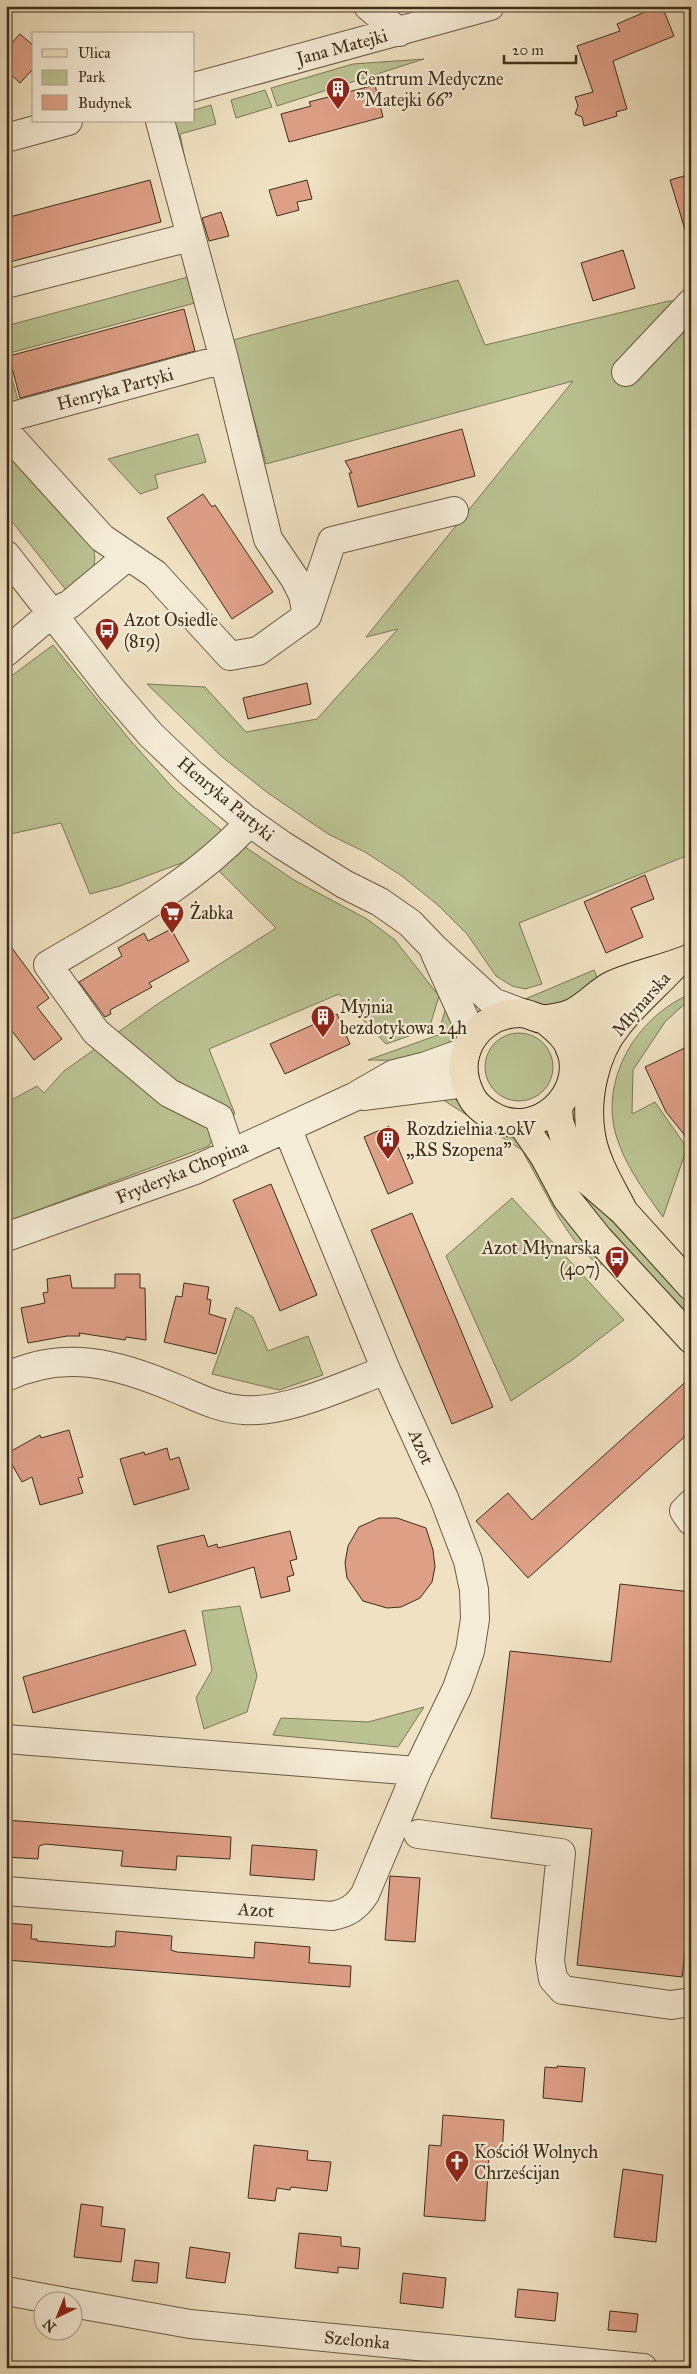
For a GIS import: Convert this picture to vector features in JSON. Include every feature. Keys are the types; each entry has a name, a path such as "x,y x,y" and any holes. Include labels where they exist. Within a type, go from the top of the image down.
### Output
{"main road":[{"name":"Fryderyka Chopina","path":"469,1045 486,1023 503,1015 572,1014 612,986 683,961"},
{"path":"570,1049 611,1012 683,961"},
{"name":"Młynarska","path":"624,1212 599,1160 591,1135 590,1088 598,1062 616,1027 683,961"},
{"path":"469,1045 463,1068 465,1084 473,1100 487,1114 504,1122 522,1124 542,1119 558,1108 567,1095 574,1065 570,1049 560,1032 533,1016"},
{"name":"Młynarska","path":"558,1108 559,1121 567,1146 586,1178 624,1212 691,1286"},
{"path":"522,1124 544,1156 567,1199 599,1239 691,1339"}],"street":[{"path":"368,6 398,32"},
{"name":"Jana Matejki","path":"195,87 490,6"},
{"path":"13,129 61,122"},
{"path":"160,122 224,359 268,540 295,579 303,595 307,616"},
{"path":"6,284 190,236"},
{"path":"626,372 691,302"},
{"name":"Henryka Partyki","path":"6,418 224,359"},
{"path":"6,432 102,538 155,574 230,656 258,651 307,616 332,541 454,511"},
{"name":"Henryka Partyki","path":"6,554 112,690 152,735 192,774 250,822 313,865 380,902 410,923 433,947"},
{"path":"6,652 52,613 70,604 128,556"},
{"path":"231,1154 219,1118 169,1092 96,1032 48,965 150,905 186,881 234,840 250,822"},
{"path":"433,947 493,1002 533,1016"},
{"path":"433,947 469,1045"},
{"name":"Fryderyka Chopina","path":"6,1238 195,1170 354,1098 394,1074 426,1066 469,1045"},
{"name":"Fryderyka Chopina","path":"354,1098 465,1084"},
{"name":"Azot","path":"6,1891 332,1916 342,1914 359,1903 365,1894 417,1771 457,1688 470,1651 475,1619 474,1590 468,1562 444,1498 386,1370 287,1128"},
{"path":"6,1378 54,1362 105,1363 155,1380 214,1405 243,1410 276,1409 386,1370"},
{"path":"691,1504 684,1511 691,1521"},
{"path":"6,1739 417,1771"},
{"path":"418,1834 561,1853 550,1960 553,1979 562,1990 671,2006 691,2002"},
{"path":"6,2290 32,2295"},
{"name":"Szelonka","path":"82,2305 190,2324 643,2368"}],"green space":[{"path":"424,59 277,106 271,88 353,64"},
{"path":"265,90 272,107 236,118 231,100"},
{"path":"211,105 216,124 180,134 190,185 173,122 195,122 195,110"},
{"path":"188,277 195,303 6,354 6,326"},
{"path":"458,280 485,345 669,301 691,301 691,854 519,923 542,984 525,989 512,986 496,976 467,934 439,906 402,876 365,852 328,834 268,793 221,756 147,684 205,687 246,732 317,719 398,629 366,637 573,381 266,464 233,340"},
{"path":"6,358 18,400 7,403 6,401"},
{"path":"198,434 206,462 155,475 158,488 140,494 108,459"},
{"path":"6,450 93,547 95,556 93,569 85,578 66,590 6,514"},
{"path":"53,645 130,740 172,787 196,809 226,834 294,880 367,919 395,940 439,996 429,1029 386,1044 339,994 209,1049 235,1114 222,1120 209,1146 6,1222 6,1103 37,1086 44,1093 64,1071 159,1003 276,928 203,855 120,886 90,894 61,823 6,835 6,680"},
{"path":"594,970 599,982 589,994 552,1009 518,1002"},
{"path":"691,994 691,998 665,1022 633,1070 632,1114 655,1102 687,1148 663,1217 634,1175 617,1139 612,1106 614,1086 620,1066 642,1030 656,1015 673,1003"},
{"path":"446,1007 455,1017 454,1032 446,1046 427,1057 403,1060 368,1060 438,1035"},
{"path":"519,1033 532,1036 543,1043 550,1054 553,1067 550,1080 543,1091 532,1098 519,1101 506,1098 495,1091 488,1080 485,1067 488,1054 495,1043 506,1036"},
{"path":"440,1098 453,1098 515,1137 602,1263 599,1267 574,1240 559,1218 522,1150"},
{"path":"548,1125 581,1188 691,1306 691,1319 608,1230 574,1189 539,1129"},
{"path":"512,1198 624,1320 572,1360 511,1401 446,1256"},
{"path":"236,1307 253,1317 268,1351 308,1336 323,1375 279,1390 212,1374"},
{"path":"240,1606 257,1676 247,1712 204,1729 196,1698 212,1670 202,1611"},
{"path":"424,1707 398,1747 273,1735 281,1718 368,1722"}],"building":[{"path":"662,6 674,36 613,61 627,109 616,112 617,116 584,126 582,117 575,114 578,106 575,97 593,92 577,46 620,31 617,24"},
{"path":"20,34 32,44 32,70 20,83 6,70 6,49"},
{"name":"Centrum Medyczne \"Matejki 66\"","path":"375,85 383,117 289,142 281,114 311,106 309,102"},
{"path":"691,174 691,232 686,233 670,180"},
{"path":"150,180 161,222 6,263 6,218"},
{"path":"307,180 312,199 297,202 299,210 277,216 269,190"},
{"path":"221,212 229,236 209,241 202,218"},
{"path":"623,250 635,288 593,301 581,263"},
{"path":"184,309 195,351 20,398 9,356"},
{"path":"462,429 475,476 358,507 349,473 352,473 345,461"},
{"path":"203,494 212,507 215,505 273,592 232,619 167,518"},
{"path":"307,683 311,704 248,719 243,698"},
{"path":"645,875 654,899 631,908 643,937 606,953 584,902"},
{"path":"171,929 189,961 149,983 152,987 110,1010 111,1014 105,1017 79,982 122,956 118,948 144,933 148,941"},
{"path":"6,940 49,998 37,1007 62,1039 34,1060 6,1023"},
{"name":"Myjnia bezdotykowa 24h","path":"337,1014 350,1044 285,1074 270,1044"},
{"path":"691,1045 691,1143 666,1112 645,1067"},
{"name":"Rozdzielnia 20kV „RS Szopena”","path":"389,1126 413,1183 388,1194 364,1137"},
{"path":"271,1184 317,1295 280,1311 233,1200"},
{"path":"412,1213 493,1407 452,1424 371,1230"},
{"path":"115,1274 140,1274 140,1288 145,1288 146,1340 126,1337 125,1340 79,1333 80,1336 67,1336 28,1343 21,1308 45,1303 43,1293 48,1292 47,1279 70,1275 72,1288 115,1288"},
{"path":"184,1283 209,1287 207,1299 211,1300 209,1314 226,1319 216,1354 164,1342 176,1296 182,1297"},
{"path":"691,1377 691,1431 528,1578 476,1521 508,1493 532,1520"},
{"path":"69,1430 83,1477 78,1478 83,1493 40,1505 32,1477 22,1482 6,1454 40,1435 41,1438"},
{"path":"167,1448 170,1460 179,1457 189,1489 134,1505 120,1459 144,1452 145,1455"},
{"path":"379,1518 397,1518 426,1528 433,1550 435,1567 432,1582 420,1598 401,1607 387,1608 363,1601 347,1578 345,1563 348,1546 359,1527"},
{"path":"290,1531 297,1559 290,1561 294,1575 287,1577 290,1591 261,1598 254,1567 169,1593 157,1546 204,1535 208,1547 217,1544 218,1548"},
{"path":"620,1584 691,1592 691,1923 689,1923 682,1977 577,1965 592,1829 491,1818 510,1651 611,1662"},
{"path":"185,1630 196,1665 33,1713 23,1677"},
{"path":"6,1820 231,1837 230,1859 177,1856 176,1870 121,1866 123,1851 45,1844 39,1846 38,1859 6,1857"},
{"path":"252,1845 317,1850 314,1880 250,1875"},
{"path":"390,1876 420,1878 415,1942 385,1940"},
{"path":"6,1923 32,1925 31,1939 37,1939 37,1941 109,1947 115,1946 116,1931 172,1936 171,1950 177,1952 254,1958 255,1942 310,1947 309,1963 351,1966 350,1987 6,1960"},
{"path":"557,2066 585,2068 582,2102 543,2098 545,2067 557,2068"},
{"name":"Kościół Wolnych Chrześcijan","path":"443,2115 504,2120 502,2157 489,2156 485,2221 424,2216 429,2145 441,2146"},
{"path":"254,2145 308,2151 307,2160 331,2162 327,2191 291,2187 290,2190 277,2188 275,2201 248,2198"},
{"path":"623,2169 663,2175 656,2242 614,2237"},
{"path":"81,2204 103,2207 101,2226 125,2229 121,2262 74,2257"},
{"path":"299,2233 341,2237 341,2246 360,2248 358,2269 338,2267 338,2273 295,2268"},
{"path":"190,2247 230,2253 225,2283 186,2278"},
{"path":"135,2260 159,2263 157,2283 132,2281"},
{"path":"403,2273 446,2278 443,2308 400,2303"},
{"path":"518,2289 558,2293 555,2321 515,2317"},
{"path":"610,2311 638,2314 636,2332 608,2330"}],"place":[{"name":"Centrum Medyczne \"Matejki 66\"","path":"338,110"},
{"name":"Azot Osiedle (819)","path":"107,651"},
{"name":"Żabka","path":"172,934"},
{"name":"Myjnia bezdotykowa 24h","path":"323,1038"},
{"name":"Rozdzielnia 20kV „RS Szopena”","path":"388,1160"},
{"name":"Azot Młynarska (407)","path":"617,1279"},
{"name":"Kościół Wolnych Chrześcijan","path":"457,2183"}]}
